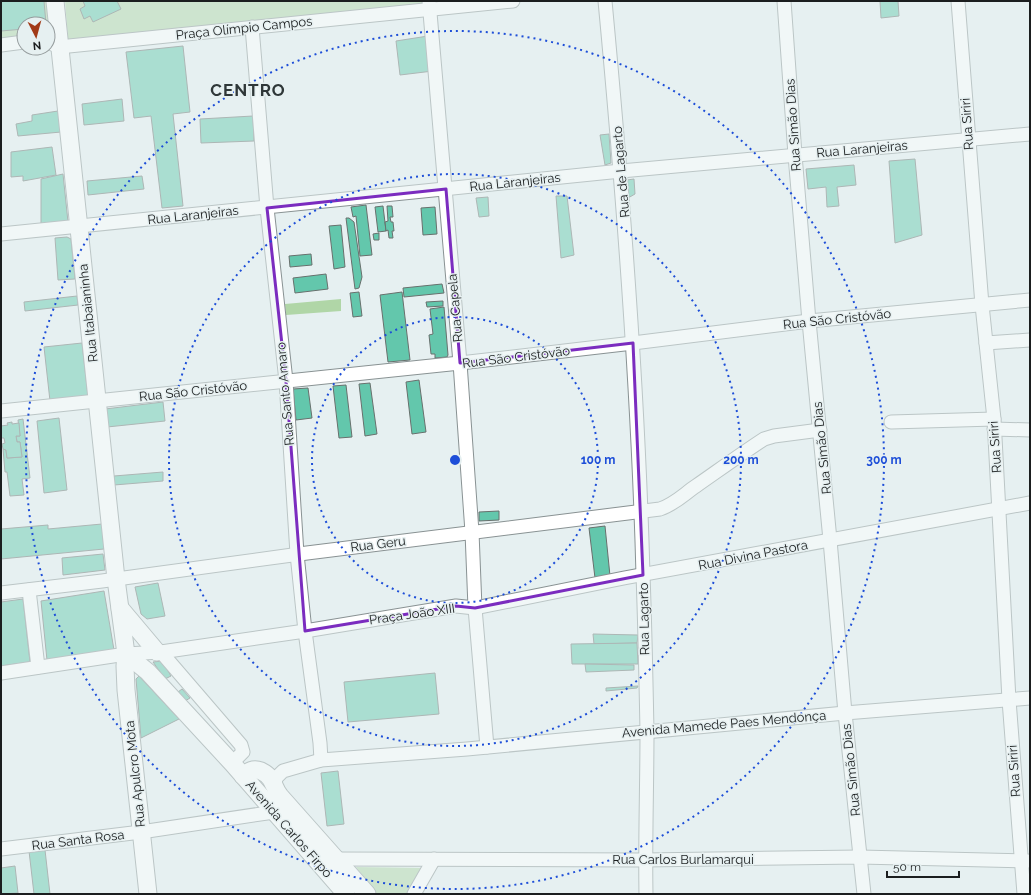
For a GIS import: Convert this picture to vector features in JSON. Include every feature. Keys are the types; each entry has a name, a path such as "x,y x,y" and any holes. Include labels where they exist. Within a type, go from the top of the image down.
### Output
{"main road":[{"name":"Rua Itabaianinha","path":"55,1 55,16"},
{"name":"Rua Itabaianinha","path":"55,56 78,226 120,608"},
{"path":"120,608 159,652"},
{"name":"Rua Apulcro Mota","path":"120,608 126,654 124,666 126,690 148,894"},
{"name":"Avenida Carlos Firpo","path":"126,654 148,672 238,770 346,894"},
{"path":"238,770 256,769 268,775 279,778"},
{"name":"Avenida Carlos Firpo","path":"279,778 278,794 367,894"}],"street":[{"name":"Praça Olímpio Campos","path":"56,45 252,28 429,5 513,1"},
{"name":"Rua de Lagarto","path":"605,1 621,171 633,343"},
{"name":"Rua Simão Dias","path":"784,1 809,321 845,713 864,894"},
{"name":"Rua Siriri","path":"958,1 982,305 994,424 1009,700 1026,861 1024,894"},
{"name":"Rua Capela","path":"429,5 460,363 472,532 475,608"},
{"name":"Rua Santo Amaro","path":"252,28 267,208 286,381 297,554 321,760"},
{"path":"1,45 16,43"},
{"name":"Rua Laranjeiras","path":"1,234 621,171 1030,134"},
{"name":"Rua São Cristóvão","path":"1,411 460,363 809,321 1030,300"},
{"path":"986,343 1030,340"},
{"name":"Rua Lagarto","path":"633,343 643,575 646,731 646,894"},
{"path":"891,422 994,424 1030,430"},
{"name":"Rua Geru","path":"1,593 297,554 660,509 670,505 764,439 774,436 820,430"},
{"name":"Rua Divina Pastora","path":"475,608 1030,503"},
{"path":"29,590 38,667"},
{"name":"Praça João XIII","path":"1,673 126,654 159,652 305,631 456,606 475,608"},
{"path":"475,608 487,747"},
{"path":"159,652 241,744 243,752 238,770"},
{"name":"Avenida Mamede Paes Mendonça","path":"321,760 467,749 646,731 1030,698"},
{"path":"279,778 321,760"},
{"name":"Rua Santa Rosa","path":"1,850 141,832 274,812"},
{"name":"Rua Carlos Burlamarqui","path":"336,859 434,858 645,860 860,857 1026,861"},
{"path":"414,894 434,858"}],"highlighted area":[{"path":"446,189 460,363 633,343 643,575 475,608 456,606 305,631 286,381 267,208"}],"green space":[{"path":"1,1 50,1 52,16 16,16 16,37 1,39"},
{"path":"65,1 424,1 425,5 68,39"},
{"path":"341,299 341,311 286,315 285,304"},
{"path":"356,867 423,868 408,894 377,894"}],"building":[{"path":"1,1 44,1 45,16 16,16 16,30 1,31"},
{"path":"83,1 117,1 121,9 93,22 90,16 84,19 80,9 85,6"},
{"path":"880,1 898,1 899,16 881,18"},
{"path":"428,36 433,71 400,75 396,41"},
{"path":"183,46 190,112 173,114 183,206 162,208 151,116 134,118 126,52"},
{"path":"122,99 124,121 84,125 82,104"},
{"path":"58,111 61,132 18,136 16,124 32,121 32,115"},
{"path":"253,116 254,141 201,143 200,119"},
{"path":"609,134 611,163 605,165 600,135"},
{"path":"52,147 56,175 23,181 23,176 11,177 11,152"},
{"path":"915,159 922,235 895,243 889,161"},
{"path":"854,165 856,185 837,187 839,206 827,207 826,187 808,189 806,169"},
{"path":"63,174 68,222 41,225 41,179"},
{"path":"142,176 144,189 88,195 87,181"},
{"path":"634,179 635,194 628,198 627,180"},
{"path":"556,196 567,196 574,255 561,258"},
{"path":"488,197 489,216 479,217 476,198"},
{"path":"366,205 372,255 360,256 356,216 353,217 351,207"},
{"path":"383,206 386,231 378,232 375,207"},
{"path":"387,206 392,206 393,217 390,217 391,222 393,222 393,238 389,238 388,230 386,231 385,222 388,221"},
{"path":"435,207 437,234 423,235 421,208"},
{"path":"346,218 349,218 354,222 362,277 359,288 355,289"},
{"path":"341,225 345,267 334,269 329,226"},
{"path":"379,233 379,240 374,240 373,234"},
{"path":"67,237 71,239 75,279 58,280 55,238"},
{"path":"311,254 312,265 290,267 289,256"},
{"path":"326,274 328,289 295,293 293,278"},
{"path":"442,284 444,293 404,297 403,288"},
{"path":"359,292 362,316 353,317 350,293"},
{"path":"402,292 410,360 388,362 380,295"},
{"path":"77,296 78,305 25,311 24,302"},
{"path":"443,301 443,306 427,307 426,302"},
{"path":"444,307 448,355 447,357 435,358 435,354 431,354 429,335 433,334 430,309"},
{"path":"82,343 88,396 50,401 44,347"},
{"path":"419,380 426,432 412,434 406,382"},
{"path":"370,383 377,434 365,436 359,384"},
{"path":"346,385 352,437 339,438 333,386"},
{"path":"308,388 312,418 296,420 293,389"},
{"path":"163,402 165,421 107,427 105,409"},
{"path":"59,418 67,490 44,493 37,421"},
{"path":"23,419 30,478 22,479 24,495 10,496 7,472 5,472 3,449 6,450 7,458 22,457 20,442 17,442 16,436 20,436 18,420"},
{"path":"12,422 12,424 19,423 20,436 16,436 17,442 20,442 22,457 7,458 6,450 3,449 2,444 5,443 4,438 1,438 1,426 8,425 7,423"},
{"path":"163,472 163,481 114,485 114,476"},
{"path":"499,511 499,520 479,521 479,512"},
{"path":"102,524 104,549 1,559 1,529 48,525 48,529"},
{"path":"605,526 610,576 595,578 589,528"},
{"path":"103,554 105,570 63,575 62,558"},
{"path":"158,583 165,616 147,619 141,614 135,587"},
{"path":"104,591 114,650 47,660 41,601"},
{"path":"23,599 30,662 1,666 1,602"},
{"path":"593,634 638,635 637,643 594,644"},
{"path":"637,643 638,664 572,664 571,644"},
{"path":"162,661 171,676 165,679 153,662"},
{"path":"585,664 634,665 634,670 586,672"},
{"path":"435,673 439,714 348,722 344,682"},
{"path":"139,676 179,719 141,738 136,679"},
{"path":"638,686 637,688 606,691 606,688"},
{"path":"182,689 190,698 185,701 178,692"},
{"path":"338,771 344,824 327,826 321,773"},
{"path":"45,850 50,894 34,894 29,851"},
{"path":"15,866 18,893 1,894 1,868"}],"district":[{"name":"CENTRO","path":"248,90"}]}
